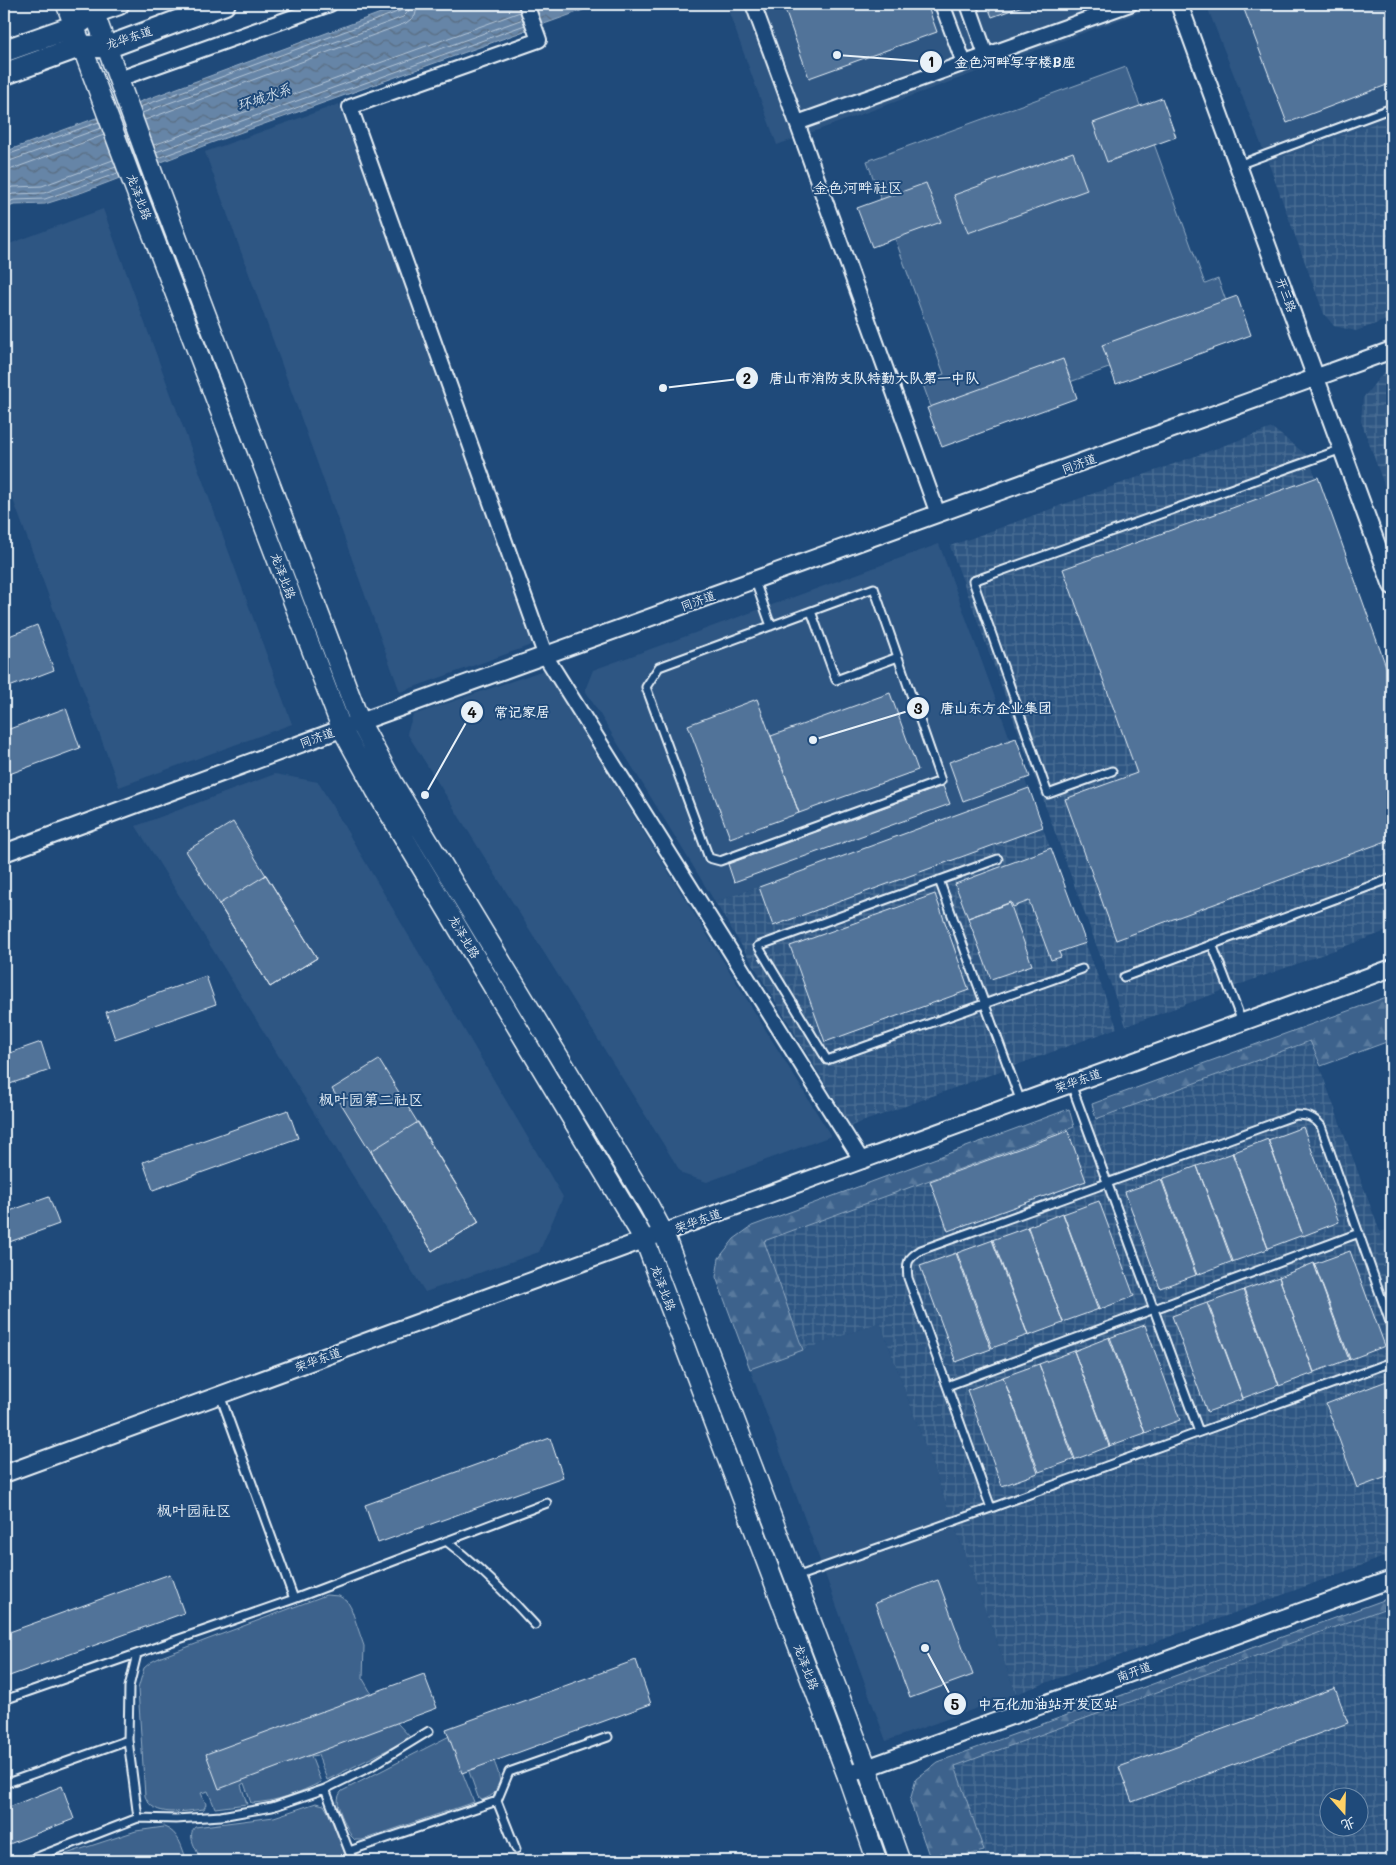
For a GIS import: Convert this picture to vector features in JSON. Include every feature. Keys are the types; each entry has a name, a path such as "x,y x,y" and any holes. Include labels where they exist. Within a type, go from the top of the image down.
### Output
{"main road":[{"name":"龙泽北路","path":"66,4 342,729 376,791 645,1241 847,1775 877,1861"},
{"name":"龙华东道","path":"4,74 78,36 93,8 118,4"},
{"name":"龙华东道","path":"4,51 78,36 108,47 224,4"},
{"name":"龙泽北路","path":"93,8 154,177 360,722 394,783 648,1204 664,1234 867,1768 900,1861"}],"street":[{"path":"119,79 330,4"},
{"path":"526,4 539,40 350,107 546,656 862,1161"},
{"path":"752,4 797,123 938,514"},
{"path":"942,4 964,63"},
{"path":"968,4 986,55"},
{"path":"797,123 1130,4"},
{"name":"开三路","path":"1179,4 1392,586"},
{"name":"同济道","path":"4,853 360,722 1392,350"},
{"name":"荣华东道","path":"4,1474 1392,968"},
{"name":"南开道","path":"847,1775 1392,1579"}],"lane":[{"path":"1238,165 1392,108"},
{"path":"1112,771 1048,794 973,581 1342,448"},
{"path":"755,580 771,626"},
{"path":"874,588 942,782 720,861 708,858 646,687 659,666 811,611 874,588"},
{"path":"811,611 836,680 898,657"},
{"path":"998,859 758,946 827,1060 1082,969"},
{"path":"1124,976 1392,878"},
{"path":"939,880 1022,1102"},
{"path":"1212,944 1242,1023"},
{"path":"1071,1084 1199,1432"},
{"path":"991,1508 908,1278 906,1266 910,1257 921,1250 1296,1114 1306,1115 1316,1119 1321,1126 1392,1328"},
{"path":"947,1386 1359,1233"},
{"path":"795,1578 1392,1362"},
{"path":"220,1396 294,1599"},
{"path":"4,1700 294,1599 547,1503"},
{"path":"446,1541 474,1562 500,1587 535,1626"},
{"path":"137,1654 129,1688 128,1740 138,1818"},
{"path":"27,1861 43,1858 138,1818 176,1819 221,1816 272,1807 325,1789 370,1767 429,1732"},
{"path":"516,1849 497,1800 509,1772 608,1738"},
{"path":"7,1783 128,1740"},
{"path":"325,1789 353,1861"},
{"path":"349,1851 497,1800"}],"shaded area":[{"path":"726,4 1156,4 1157,6 777,145"},
{"path":"1206,4 1392,4 1392,117 1268,162"},
{"path":"339,104 534,644 400,692 205,152"},
{"path":"1392,117 1392,318 1356,331 1334,326 1324,314 1268,162"},
{"path":"103,209 292,724 119,787 4,475 4,246"},
{"path":"1392,370 1392,507 1361,421 1363,398 1383,373"},
{"path":"1272,428 1308,456 1392,687 1392,929 1126,1026 950,546"},
{"path":"939,544 1029,791 715,902 585,690 593,670"},
{"path":"544,670 831,1136 707,1182 682,1174 407,733 413,715"},
{"path":"275,774 318,782 563,1197 539,1252 425,1292 136,826"},
{"path":"1029,791 1117,1028 851,1126 715,902"},
{"path":"1310,1041 1392,1265 1392,1554 1016,1694 880,1322 803,1350 763,1241"},
{"path":"1392,1228 1392,1265 1380,1232"},
{"path":"880,1322 1016,1694 886,1741 750,1369"},
{"path":"1392,1606 1392,1861 988,1861 954,1766"}],"green space":[{"path":"1126,67 1205,284 1218,279 1234,323 939,429 922,382 944,374 867,161"},
{"path":"1392,995 1392,1040 1321,1066 1310,1041 1096,1119 1092,1104"},
{"path":"1069,1109 1074,1127 764,1241 803,1350 750,1369 716,1277 719,1258 734,1239 752,1226"},
{"path":"326,1595 339,1596 347,1601 364,1646 363,1679 374,1698 411,1738 327,1780 318,1755 311,1756 321,1782 278,1799 251,1803 244,1783 241,1785 247,1804 215,1808 208,1791 201,1793 206,1804 204,1809 170,1812 155,1808 145,1796 138,1689 144,1668 161,1657"},
{"path":"1392,1597 1392,1606 955,1766 984,1851 945,1861 931,1861 910,1801 916,1779 938,1762"},
{"path":"469,1726 481,1730 496,1766 500,1783 495,1792 482,1800 478,1797 467,1766 461,1769 474,1802 362,1840 355,1840 351,1836 339,1807 338,1801 342,1791"},
{"path":"316,1803 324,1805 328,1812 348,1861 198,1861 201,1860 192,1839 195,1827 274,1817"},
{"path":"164,1827 177,1837 187,1861 55,1861 57,1857 136,1831"}],"water":[{"name":"环城水系","path":"405,4 600,4 211,143 83,192 45,204 14,205 4,209 4,152"}],"building":[{"path":"783,4 927,4 937,32 809,78"},
{"path":"987,4 1028,4 992,17"},
{"path":"1242,4 1392,4 1392,83 1287,123"},
{"path":"1162,98 1176,137 1107,162 1093,123"},
{"path":"1073,152 1087,190 968,233 954,195"},
{"path":"926,183 941,222 872,247 857,208"},
{"path":"1237,296 1251,335 1116,384 1102,345"},
{"path":"1063,359 1077,398 942,447 927,408"},
{"path":"1318,477 1392,683 1392,839 1116,940 1065,799 1137,773 1063,569"},
{"path":"37,625 54,670 4,689 4,638"},
{"path":"890,693 918,770 799,813 771,736"},
{"path":"757,699 799,813 730,838 688,725"},
{"path":"66,708 80,748 4,776 4,731"},
{"path":"1016,738 1030,777 963,801 949,762"},
{"path":"943,786 950,804 734,882 728,864"},
{"path":"1029,788 1043,827 773,926 759,887"},
{"path":"233,822 317,958 270,987 186,851"},
{"path":"1051,848 1086,943 1059,952 1061,957 1051,960 1029,901 1013,907 1011,902 968,918 955,884"},
{"path":"266,875 317,958 270,987 219,904"},
{"path":"935,894 969,990 825,1042 790,946"},
{"path":"1010,903 1032,965 991,979 968,918"},
{"path":"206,976 216,1004 115,1039 106,1012"},
{"path":"41,1042 50,1070 4,1086 4,1055"},
{"path":"379,1060 479,1222 432,1251 332,1089"},
{"path":"288,1110 298,1138 153,1190 143,1162"},
{"path":"418,1122 479,1222 432,1251 371,1151"},
{"path":"1303,1127 1339,1222 1303,1236 1268,1140"},
{"path":"1068,1131 1086,1181 948,1231 930,1181"},
{"path":"1268,1139 1303,1235 1268,1248 1232,1153"},
{"path":"1233,1153 1268,1249 1232,1262 1197,1166"},
{"path":"1197,1166 1233,1261 1197,1275 1162,1179"},
{"path":"1161,1179 1196,1275 1160,1288 1125,1192"},
{"path":"49,1197 59,1224 4,1244 4,1213"},
{"path":"1099,1201 1134,1296 1098,1310 1063,1214"},
{"path":"1063,1213 1099,1309 1063,1322 1027,1227"},
{"path":"1028,1227 1063,1323 1028,1336 992,1240"},
{"path":"993,1240 1028,1335 992,1348 957,1253"},
{"path":"1350,1251 1385,1346 1349,1360 1314,1264"},
{"path":"956,1253 991,1349 956,1362 920,1266"},
{"path":"1314,1263 1350,1359 1314,1372 1279,1277"},
{"path":"1279,1277 1314,1373 1279,1386 1243,1290"},
{"path":"1244,1290 1279,1385 1243,1398 1208,1303"},
{"path":"1207,1303 1243,1399 1207,1412 1172,1316"},
{"path":"1145,1325 1180,1420 1145,1433 1109,1338"},
{"path":"1110,1337 1145,1433 1109,1446 1074,1351"},
{"path":"1074,1351 1110,1446 1074,1460 1039,1364"},
{"path":"1039,1364 1075,1459 1039,1472 1003,1377"},
{"path":"1003,1377 1038,1473 1002,1486 967,1390"},
{"path":"1392,1379 1392,1475 1357,1488 1326,1404"},
{"path":"550,1438 563,1477 378,1543 365,1505"},
{"path":"170,1574 184,1613 4,1678 4,1634"},
{"path":"938,1580 973,1675 910,1698 875,1603"},
{"path":"636,1660 651,1704 462,1773 446,1729"},
{"path":"424,1674 437,1708 219,1789 206,1754"},
{"path":"1335,1688 1348,1723 1132,1802 1119,1767"},
{"path":"62,1786 74,1819 4,1846 4,1809"}],"place":[{"name":"金色河畔写字楼B座","path":"837,55"},
{"name":"唐山市消防支队特勤大队第一中队","path":"663,388"},
{"name":"唐山东方企业集团","path":"813,740"},
{"name":"常记家居","path":"425,795"},
{"name":"中石化加油站开发区站","path":"925,1648"}],"district":[{"name":"金色河畔社区","path":"858,188"},
{"name":"枫叶园第二社区","path":"371,1100"},
{"name":"枫叶园社区","path":"194,1511"}]}
